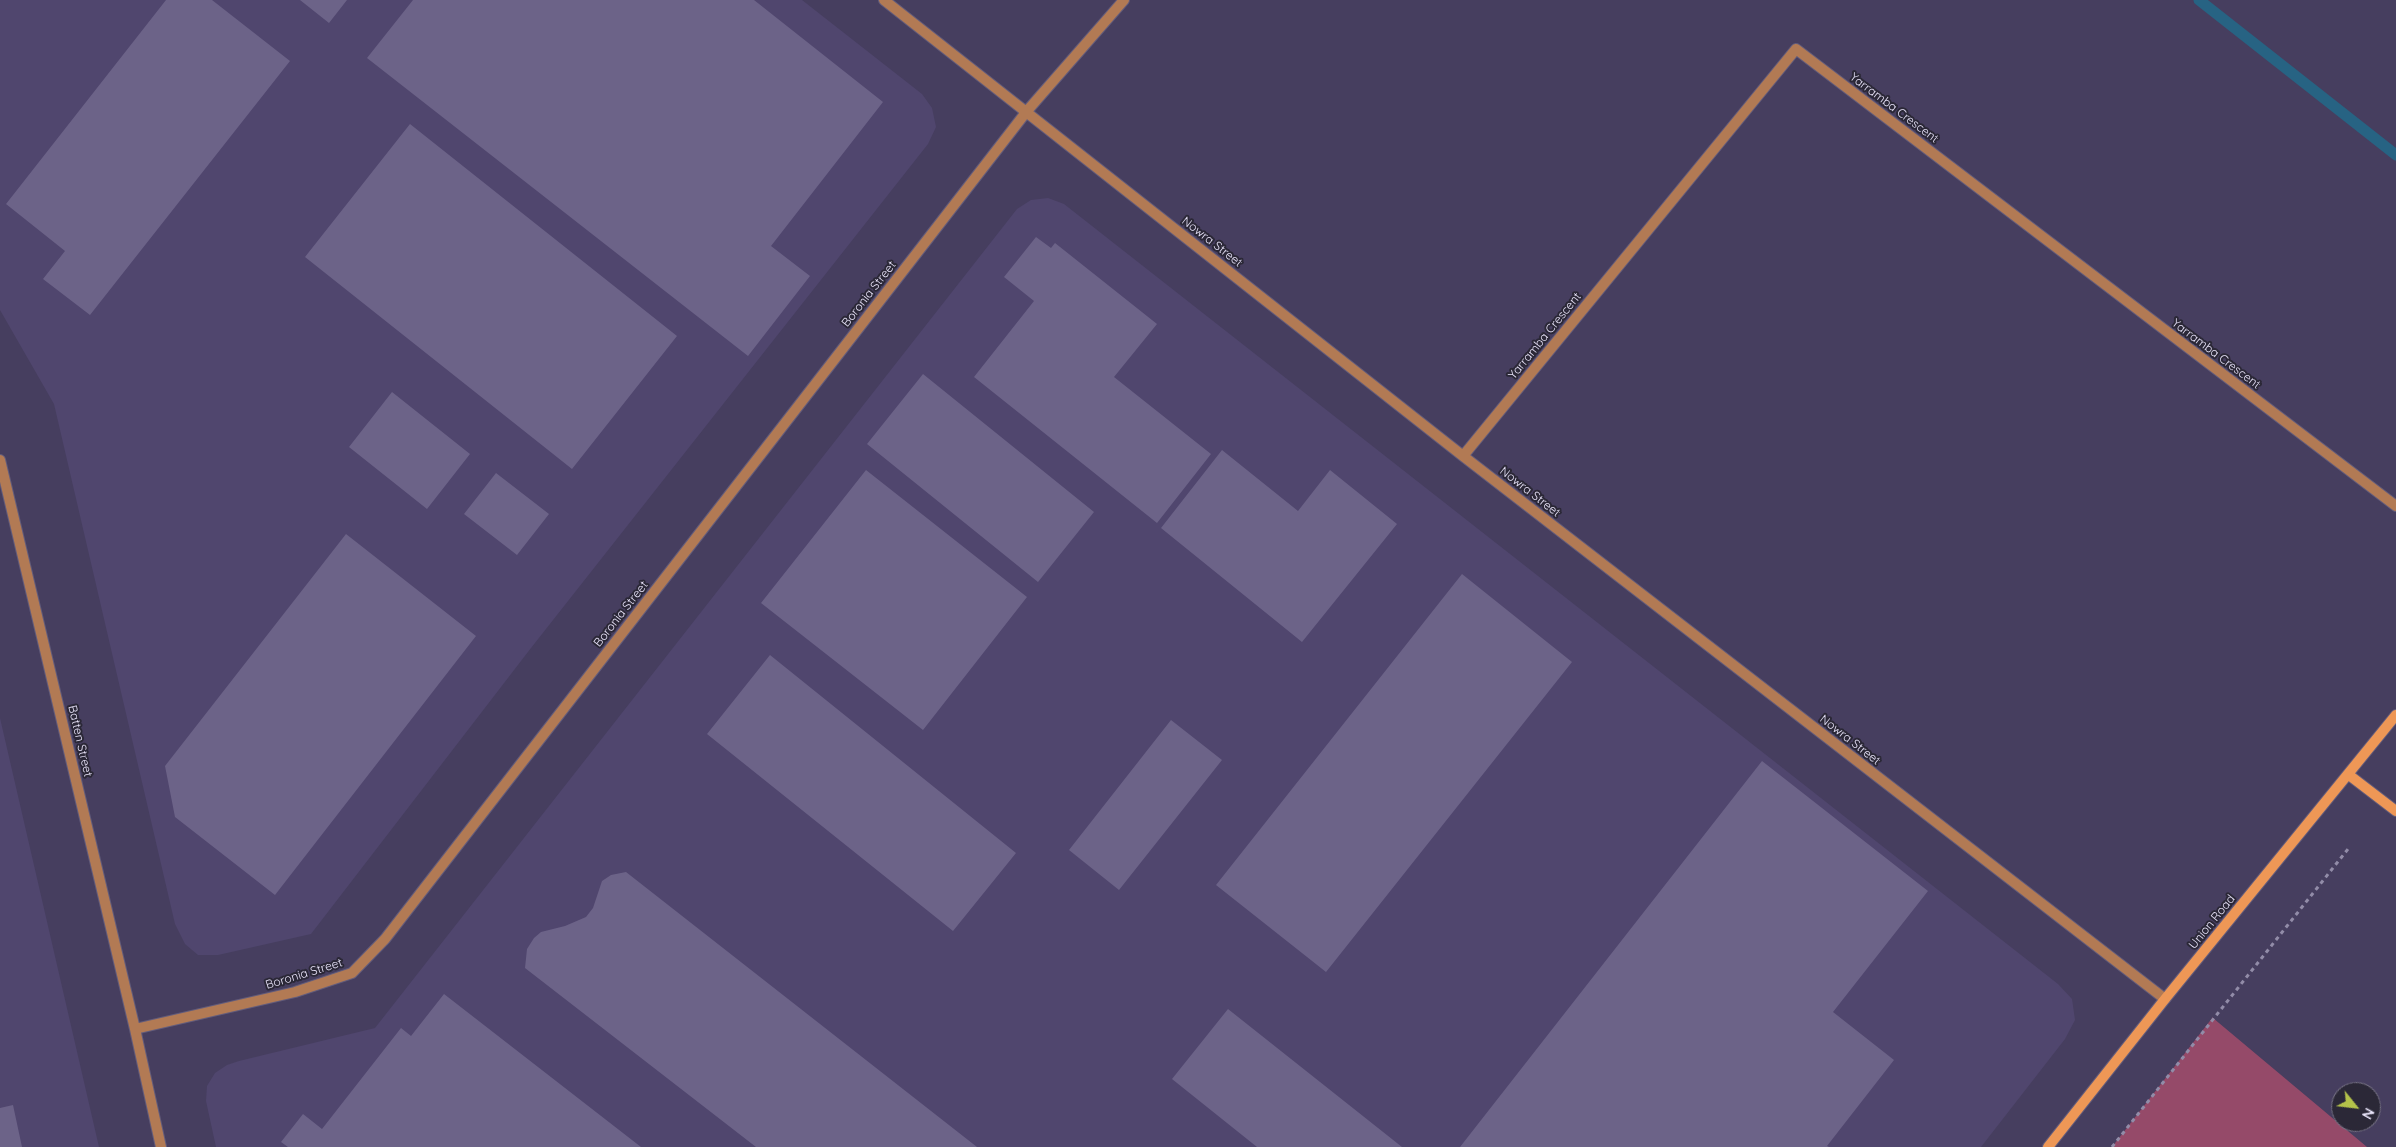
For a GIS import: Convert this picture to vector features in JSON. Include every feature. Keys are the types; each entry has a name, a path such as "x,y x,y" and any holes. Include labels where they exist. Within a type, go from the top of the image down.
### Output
{"main road":[{"name":"Union Road","path":"2048,1147 2165,999 2396,715"},
{"path":"2349,775 2396,811"}],"street":[{"name":"Nowra Street","path":"884,0 1463,456 2165,999"},
{"name":"Boronia Street","path":"135,1028 295,992 352,973 379,946 1027,111 1124,0"},
{"name":"Yarramba Crescent","path":"1463,456 1796,49 2396,506"},
{"name":"Batten Street","path":"0,460 135,1028"},
{"path":"135,1028 161,1147"}],"path":[{"path":"2112,1147 2348,850"}],"shaded area":[{"path":"0,0 802,0 922,94 932,108 936,127 928,144 531,648 311,934 218,955 198,955 185,944 175,924 54,404 0,310"},
{"path":"1048,198 1064,204 2058,984 2072,999 2075,1020 2065,1039 1981,1147 216,1147 206,1101 207,1086 215,1073 227,1065 239,1061 375,1028 1017,209 1031,200"},
{"path":"0,718 99,1147 0,1147"},
{"path":"2213,1017 2331,1117 2331,1132 2349,1132 2367,1147 2112,1147"}],"building":[{"path":"166,0 212,0 290,61 90,315 43,279 65,251 6,204"},
{"path":"300,0 347,0 329,23"},
{"path":"413,0 754,0 883,102 771,246 810,276 748,356 367,58"},
{"path":"410,124 677,336 572,469 305,257"},
{"path":"1036,237 1051,248 1055,243 1157,324 1114,377 1211,454 1157,523 974,377 1034,301 1004,277"},
{"path":"923,374 1094,512 1038,582 867,444"},
{"path":"392,392 470,454 427,509 349,447"},
{"path":"1222,450 1298,511 1330,470 1397,524 1302,642 1161,528"},
{"path":"866,470 1027,597 923,730 761,603"},
{"path":"496,473 549,514 517,555 464,514"},
{"path":"346,534 476,636 275,895 175,817 165,766"},
{"path":"1462,574 1572,662 1326,972 1216,885"},
{"path":"770,655 1016,853 953,931 707,734"},
{"path":"1171,720 1222,760 1119,890 1069,850"},
{"path":"1762,761 1928,891 1833,1012 1894,1060 1827,1146 1829,1147 1460,1147"},
{"path":"626,872 977,1147 756,1147 525,968 527,949 534,938 541,932 565,926 586,917 593,908 602,881 611,875"},
{"path":"444,994 641,1147 288,1147 281,1142 303,1114 322,1129 401,1028 411,1036"},
{"path":"1228,1009 1402,1147 1257,1147 1172,1079"},
{"path":"13,1105 22,1147 0,1147 0,1108"}],"waterway":[{"path":"2199,0 2396,155"}]}
